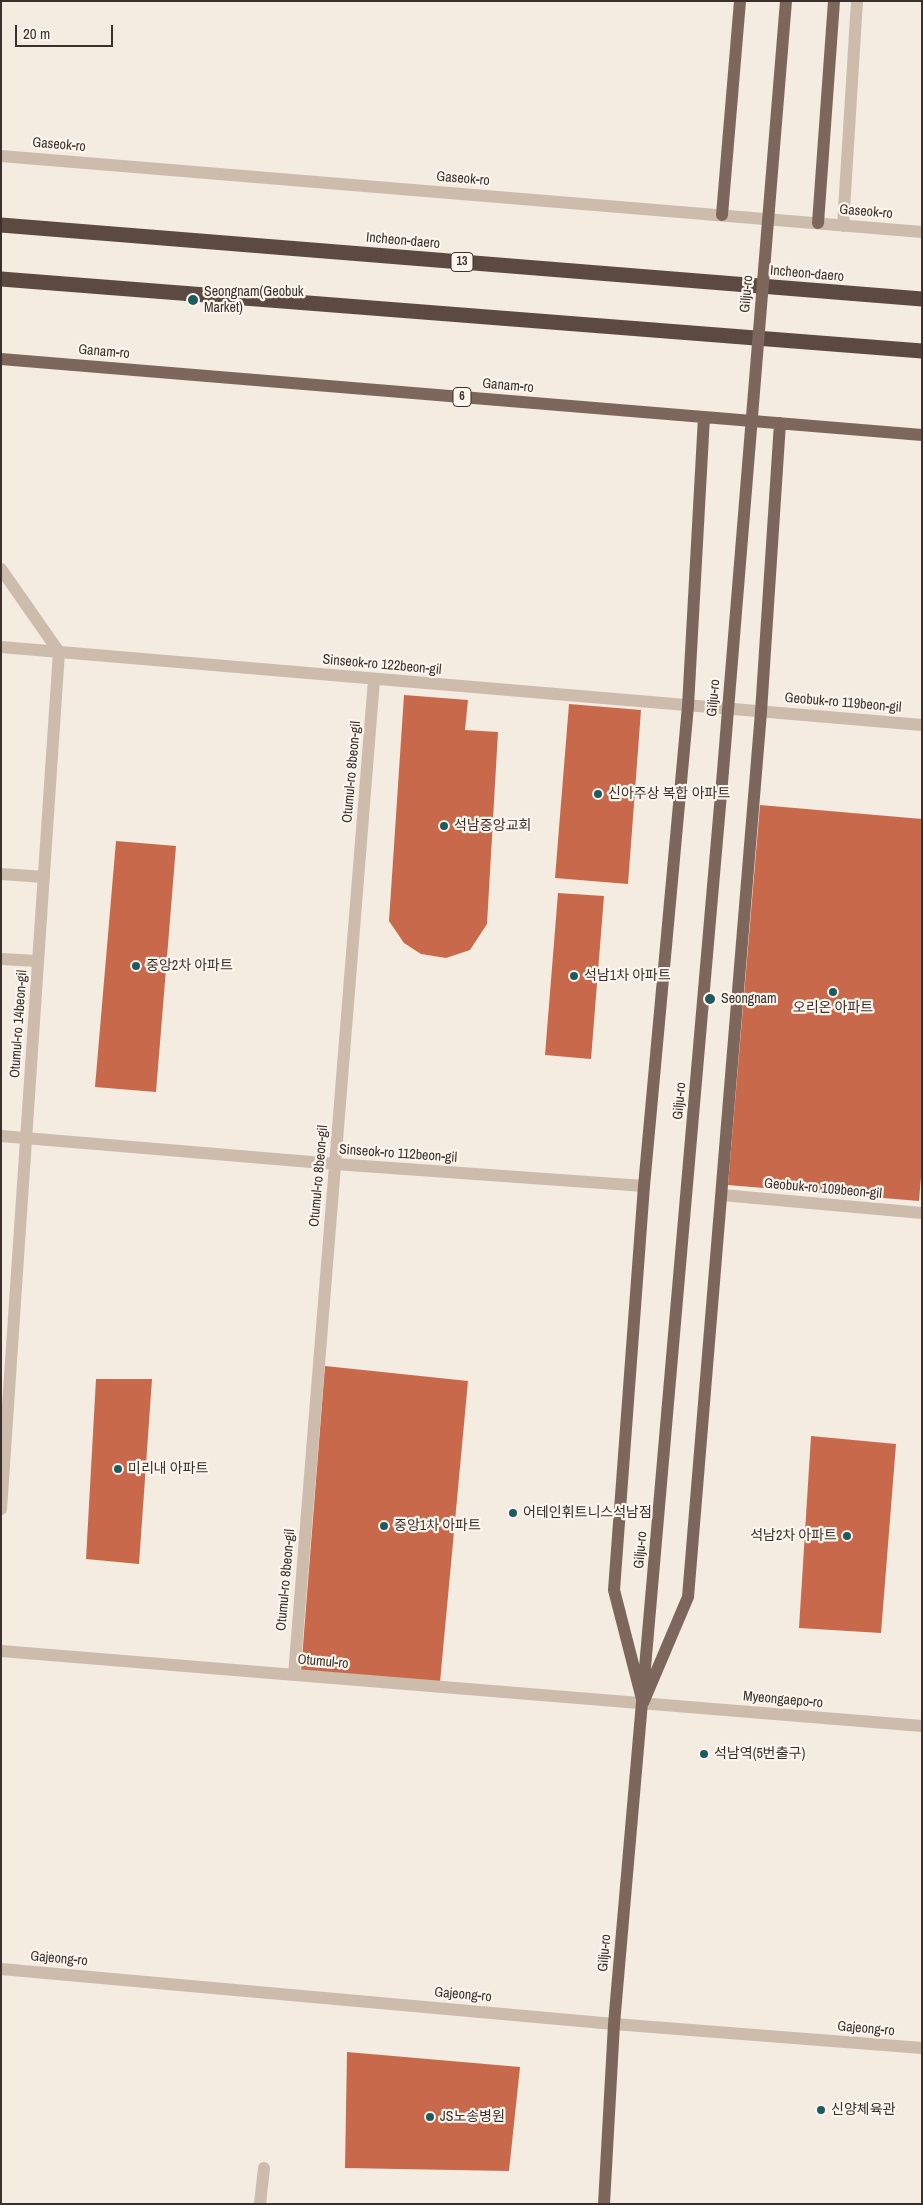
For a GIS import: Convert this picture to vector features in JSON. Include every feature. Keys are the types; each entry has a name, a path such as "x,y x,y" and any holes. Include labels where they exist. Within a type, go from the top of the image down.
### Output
{"highway":[{"name":"Incheon-daero","path":"1,225 922,299"},
{"path":"1,279 922,351"}],"main road":[{"path":"722,215 740,1"},
{"name":"Gilju-ro","path":"604,2204 614,2024 723,771 786,1"},
{"path":"818,222 834,1"},
{"name":"Ganam-ro","path":"1,359 922,435"},
{"path":"643,1703 614,1590 644,1186 688,706 704,417"},
{"path":"643,1703 688,1596 761,712 780,423"}],"street":[{"path":"843,226 857,1"},
{"name":"Gaseok-ro","path":"1,156 922,232"},
{"path":"1,569 59,652"},
{"name":"Sinseok-ro 122beon-gil","path":"1,647 761,712"},
{"name":"Otumul-ro 14beon-gil","path":"1,1509 59,652"},
{"name":"Otumul-ro 8beon-gil","path":"294,1675 374,680"},
{"name":"Geobuk-ro 119beon-gil","path":"761,712 922,725"},
{"path":"1,874 44,877"},
{"name":"Otumul-ro 14beon-gil","path":"1,959 38,961"},
{"name":"Sinseok-ro 112beon-gil","path":"1,1136 335,1164 644,1186"},
{"name":"Geobuk-ro 109beon-gil","path":"722,1195 922,1213"},
{"name":"Otumul-ro","path":"1,1651 643,1703"},
{"name":"Myeongaepo-ro","path":"643,1703 922,1726"},
{"name":"Gajeong-ro","path":"1,1969 614,2024 922,2048"},
{"path":"260,2204 264,2168"}],"building":[{"name":"석남중앙교회","path":"404,695 468,700 465,730 498,732 487,924 470,950 446,958 421,954 404,943 389,921"},
{"name":"신아주상 복합 아파트","path":"569,704 641,710 628,884 555,878"},
{"name":"오리온 아파트","path":"760,805 922,819 922,1165 919,1201 728,1185"},
{"name":"중앙2차 아파트","path":"116,841 176,846 156,1092 95,1087"},
{"name":"석남1차 아파트","path":"558,893 604,896 591,1059 545,1055"},
{"name":"중앙1차 아파트","path":"325,1366 468,1381 440,1682 301,1671"},
{"name":"미리내 아파트","path":"96,1379 152,1379 139,1564 86,1559"},
{"name":"석남2차 아파트","path":"811,1436 896,1444 881,1633 799,1628"},
{"name":"JS노송병원","path":"347,2052 520,2067 509,2171 345,2168"}],"place":[{"name":"Seongnam(Geobuk Market)","path":"193,300"},
{"name":"신아주상 복합 아파트","path":"598,794"},
{"name":"석남중앙교회","path":"444,826"},
{"name":"중앙2차 아파트","path":"136,966"},
{"name":"석남1차 아파트","path":"574,976"},
{"name":"오리온 아파트","path":"833,992"},
{"name":"Seongnam","path":"710,999"},
{"name":"미리내 아파트","path":"118,1469"},
{"name":"어테인휘트니스석남점","path":"513,1513"},
{"name":"중앙1차 아파트","path":"384,1526"},
{"name":"석남2차 아파트","path":"847,1536"},
{"name":"석남역(5번출구)","path":"704,1754"},
{"name":"신양체육관","path":"821,2110"},
{"name":"JS노송병원","path":"430,2117"}]}
